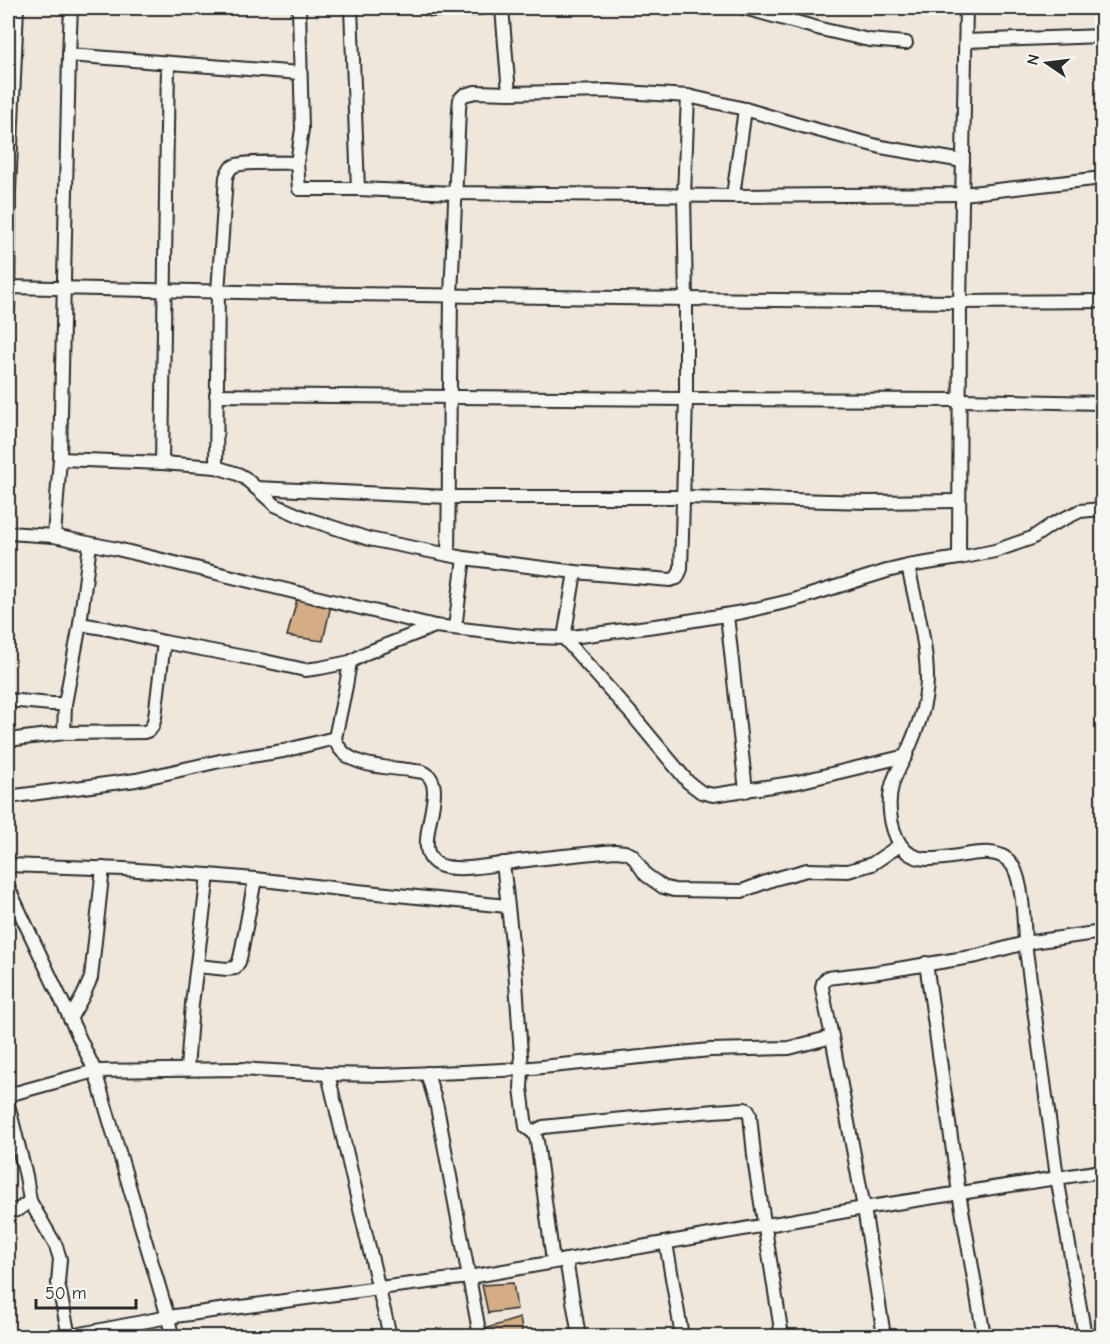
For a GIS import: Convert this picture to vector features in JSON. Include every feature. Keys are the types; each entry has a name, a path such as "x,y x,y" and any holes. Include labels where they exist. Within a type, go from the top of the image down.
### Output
{"street":[{"path":"8,309 9,191 17,8"},
{"path":"54,536 60,459 71,8"},
{"path":"299,8 302,129 297,163 299,189 733,196 963,194 1102,178"},
{"path":"351,8 358,189"},
{"path":"426,8 432,10 482,8"},
{"path":"502,8 509,93"},
{"path":"744,8 836,33 869,40 906,43"},
{"path":"959,558 960,302 966,8"},
{"path":"966,41 1102,36"},
{"path":"69,55 300,73"},
{"path":"162,463 168,63"},
{"path":"448,555 451,296 460,99 464,95 469,93 609,91 688,96 745,109 881,147 963,161"},
{"path":"60,459 216,467 238,474 275,505 305,518 369,539 464,558 575,572 670,580 677,578 681,570 684,497 686,299 684,195 688,96"},
{"path":"733,196 745,109"},
{"path":"216,467 218,291 228,171 237,164 297,163"},
{"path":"8,287 451,296 960,302 1102,301"},
{"path":"216,395 1102,403"},
{"path":"256,488 449,497 684,497 868,502 959,501"},
{"path":"8,533 54,536 435,626 532,637 564,638 727,615 794,600 887,571 995,551 1032,538 1051,525 1080,511 1102,509"},
{"path":"64,733 65,704 80,624 90,544"},
{"path":"454,628 464,558"},
{"path":"908,566 921,631 927,678 925,704 906,756 893,782 889,801 891,822 900,845 908,853 921,858 934,860 983,852 997,854 1013,867 1019,883 1057,1178 1085,1336"},
{"path":"564,638 575,572"},
{"path":"727,615 746,791"},
{"path":"80,624 305,670 350,662 366,653 435,626"},
{"path":"564,638 688,782 701,792 713,795 798,782 906,756"},
{"path":"8,740 64,733 150,730 155,717 164,642"},
{"path":"350,662 335,738 337,746 357,760 373,765 423,772 431,778 434,783 434,798 429,820 429,856 441,866 457,868 615,851 632,855 646,874 663,887 674,890 742,891 807,870 848,871 872,864 900,845"},
{"path":"8,700 65,704"},
{"path":"8,797 136,780 220,761 283,751 335,738"},
{"path":"503,863 514,968 522,1069 521,1088 526,1127 534,1133 537,1141 559,1261 579,1336"},
{"path":"8,865 208,875 507,906"},
{"path":"70,1019 91,978 103,868"},
{"path":"188,1070 192,1004 208,875"},
{"path":"197,966 227,969 238,965 255,879"},
{"path":"8,887 95,1071 172,1336"},
{"path":"885,1336 864,1208 822,988 824,980 836,976 879,972 977,956 1025,943 1102,932"},
{"path":"926,963 959,1193 984,1336"},
{"path":"8,1095 95,1071 239,1069 382,1075 522,1069 710,1050 789,1048 832,1037"},
{"path":"427,1073 437,1107 480,1336"},
{"path":"328,1074 390,1336"},
{"path":"8,1104 27,1176 30,1201 56,1246 60,1259 58,1282 69,1336 168,1317 469,1277 864,1208 1102,1171"},
{"path":"534,1133 543,1127 708,1111 748,1110 782,1336"},
{"path":"8,1213 30,1201"},
{"path":"666,1243 682,1336"}],"building":[{"path":"298,596 331,605 323,641 287,636"},
{"path":"513,1283 517,1309 488,1313 482,1285"},
{"path":"520,1318 523,1336 489,1336 487,1328"}]}
